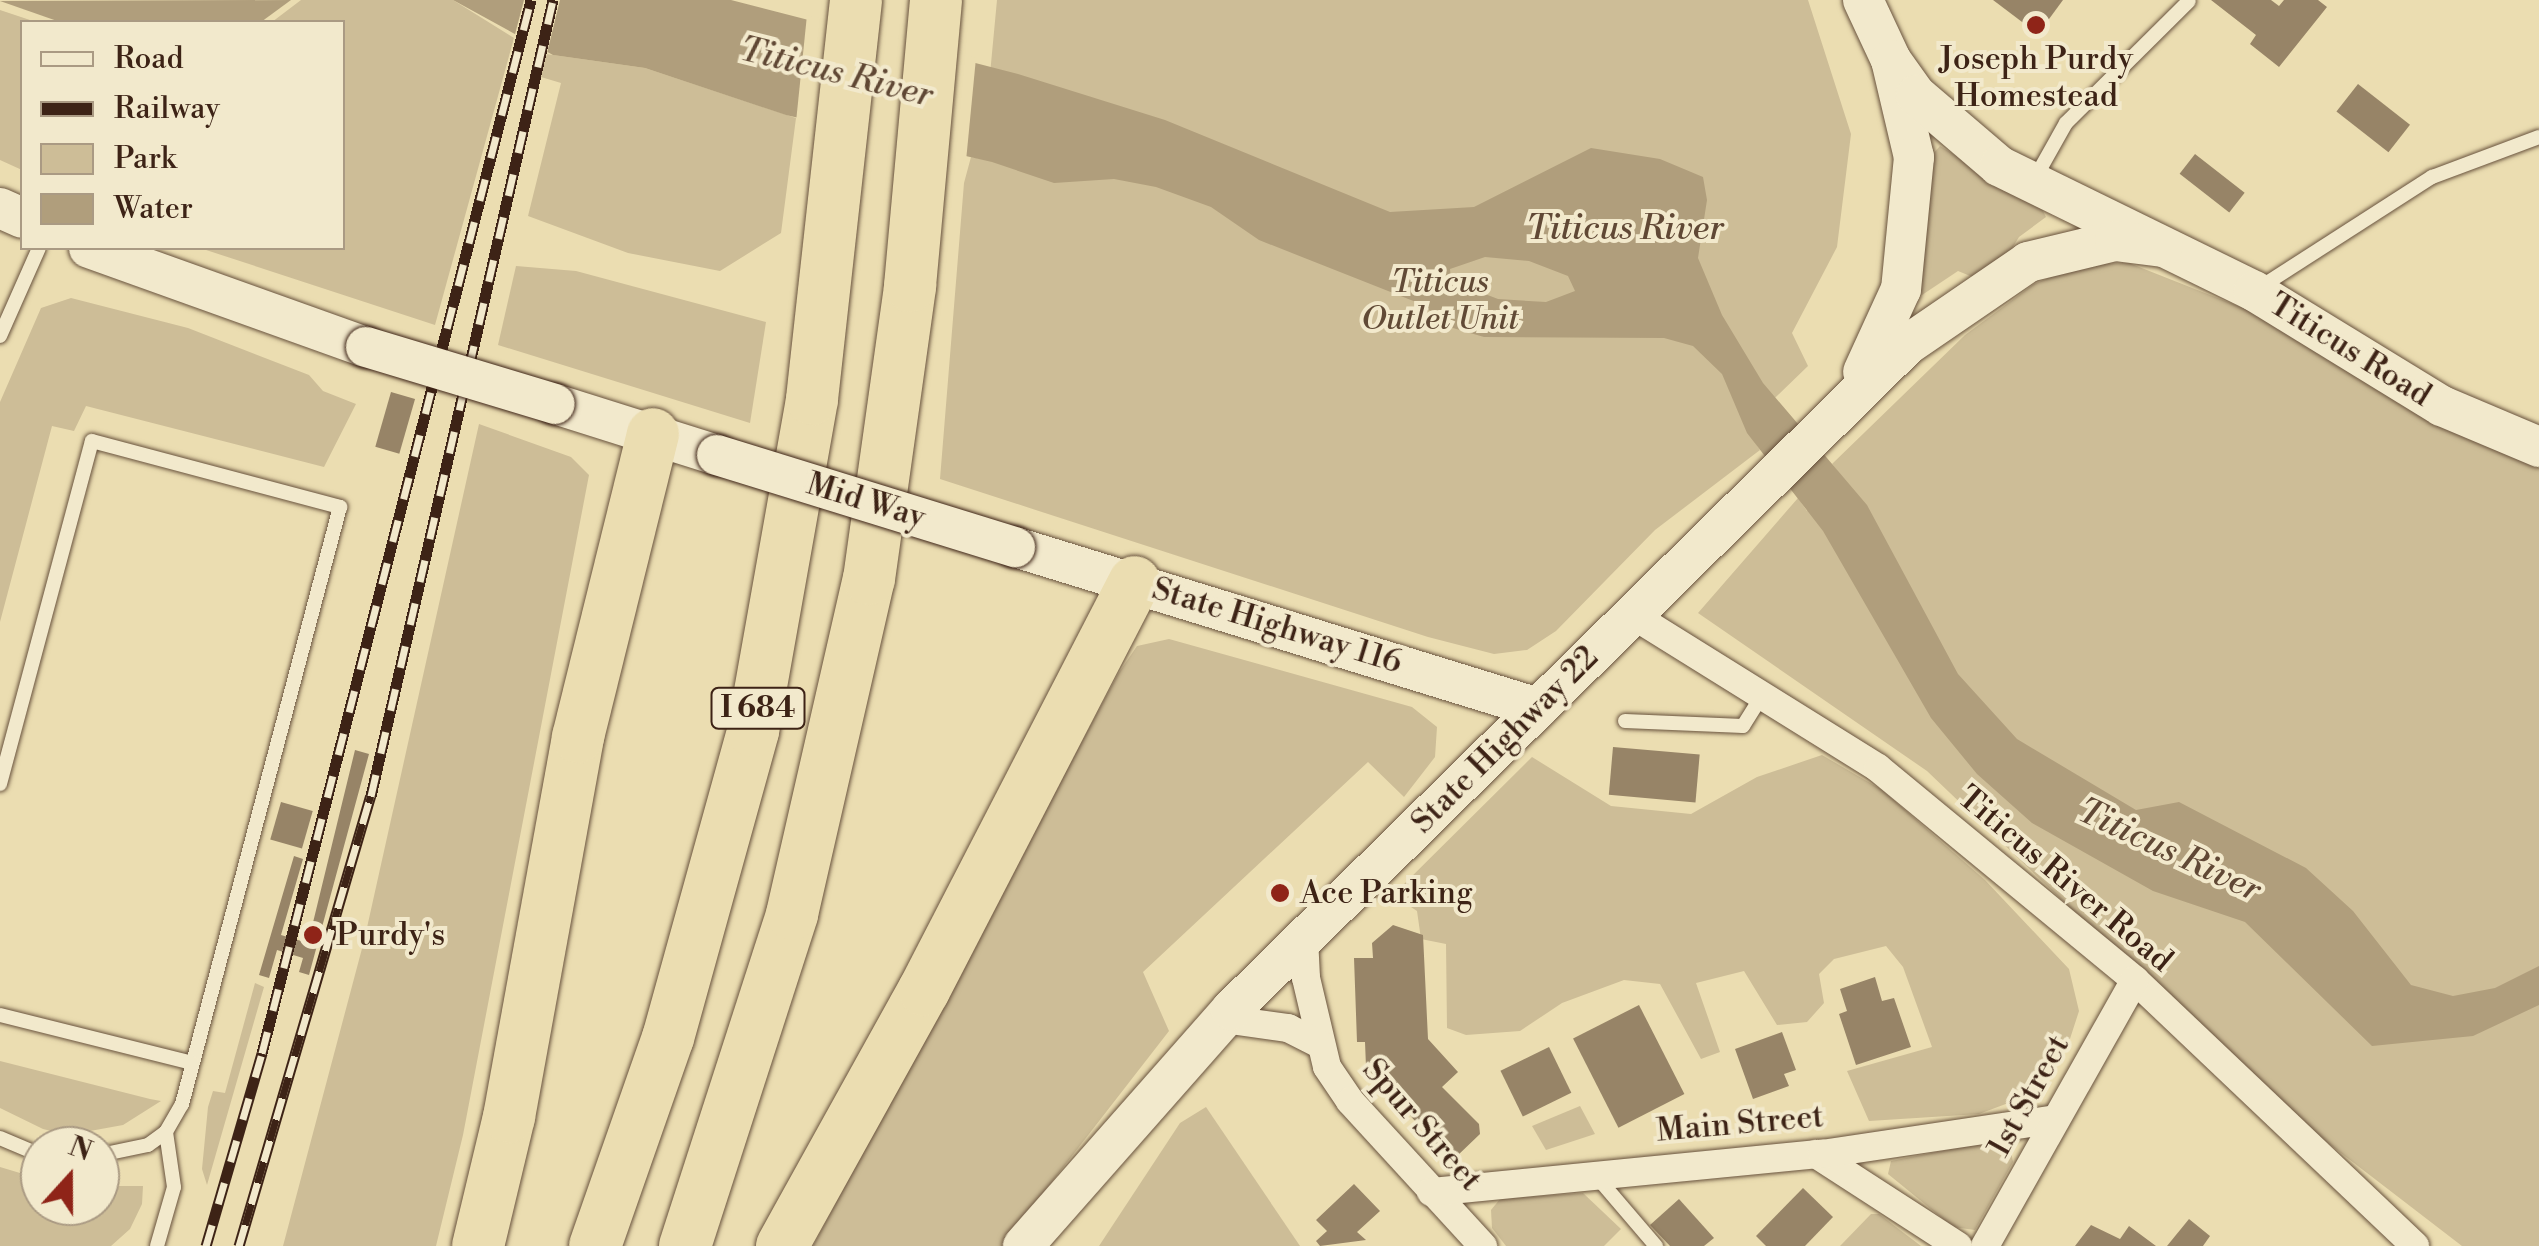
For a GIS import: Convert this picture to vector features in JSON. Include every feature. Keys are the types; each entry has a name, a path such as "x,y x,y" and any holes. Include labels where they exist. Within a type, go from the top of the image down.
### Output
{"highway":[{"name":"I 684","path":"595,1246 668,1038 754,730 790,545 842,152 856,0"},
{"name":"I 684","path":"685,1246 744,1074 835,750 895,410 936,8"},
{"path":"478,1246 509,1117 578,737 653,434"},
{"path":"782,1246 1134,582"}],"main road":[{"path":"1830,416 1885,332 1910,244 1914,157 1891,60 1862,0"},
{"name":"Titicus Road","path":"1891,60 1953,131 2032,186 2254,291 2442,406 2539,446"},
{"name":"Titicus Road","path":"1830,416 1907,344 2028,262 2115,241 2163,248"},
{"name":"Mid Way","path":"95,250 366,346 1015,547"},
{"name":"State Highway 22","path":"1024,1246 1223,1019 1830,416"},
{"name":"State Highway 116","path":"1015,547 1538,708"}],"street":[{"name":"Titicus River Road","path":"1631,614 1878,768 2135,980 2415,1246"},
{"name":"Spur Street","path":"1304,938 1320,1044 1350,1101 1483,1246"},
{"name":"1st Street","path":"1985,1246 2135,980"},
{"name":"Spur Street","path":"1223,1019 1288,1028 1320,1044"},
{"name":"Main Street","path":"1431,1192 1593,1172 1816,1154 2054,1119"},
{"path":"1816,1154 1958,1246"}],"lane":[{"path":"2032,186 2066,123 2190,1"},
{"path":"2254,291 2432,177 2539,137"},
{"path":"0,336 39,250"},
{"path":"0,784 92,441 340,507 182,1104 166,1132 148,1145 120,1151"},
{"path":"1625,721 1743,726 1762,694"},
{"path":"0,1015 192,1063"},
{"path":"157,1246 174,1187 166,1132"},
{"path":"1593,1172 1656,1246"}],"green space":[{"path":"301,0 453,0 514,38 435,325 206,250 345,250 345,20 275,20"},
{"name":"Titicus Outlet Unit","path":"997,0 1808,0 1851,134 1837,247 1792,333 1808,366 1745,427 1760,450 1655,530 1556,631 1527,650 1494,654 1428,637 940,479 964,183 971,157 982,159"},
{"path":"0,10 30,20 20,20 20,169 0,160"},
{"path":"546,54 645,68 796,118 781,233 720,271 628,253 528,216 561,83 541,77"},
{"path":"1940,146 2041,207 2046,217 2019,237 1990,284 1958,271 1922,295 1916,292 1928,224 1929,158"},
{"path":"2129,263 2253,312 2464,437 2539,468 2539,1246 2462,1246 2268,1097 1927,771 1698,613 1798,498 1807,511 1842,477 1832,464 1965,335 2034,284 2082,264"},
{"path":"516,266 576,271 766,322 750,423 498,345"},
{"path":"71,298 188,328 309,375 323,391 356,404 324,467 86,406 74,431 52,426 0,622 0,402 41,308"},
{"path":"479,424 571,457 589,475 463,1135 436,1246 283,1246 364,941"},
{"path":"1169,639 1412,707 1437,727 1435,757 1404,797 1368,762 1143,972 1169,1031 1002,1246 813,1246 1118,674 1137,646"},
{"path":"1822,755 1882,790 1985,880 2069,969 2079,1011 2068,1045 2048,1075 2019,1099 1979,1114 1869,1121 1847,1071 1932,1047 1903,967 1886,946 1834,959 1819,974 1824,1003 1807,1022 1777,1025 1744,971 1696,983 1720,1052 1701,1059 1660,984 1624,980 1562,1003 1520,1031 1466,1035 1447,1028 1446,944 1421,939 1417,911 1393,895 1532,757 1611,806 1691,814 1757,777"},
{"path":"255,983 264,987 207,1185 202,1169 208,1107 213,1091 225,1093"},
{"path":"0,1061 161,1101 118,1126 37,1126 0,1108"},
{"path":"1580,1106 1595,1134 1546,1150 1532,1126"},
{"path":"1206,1107 1300,1246 1099,1246 1180,1123"},
{"path":"1992,1141 2011,1151 2013,1162 1975,1230 1953,1227 1888,1174 1891,1161"},
{"path":"0,1167 20,1173 20,1226 120,1226 120,1186 143,1186 142,1204 130,1229 111,1246 0,1246"},
{"path":"1583,1193 1621,1229 1604,1246 1506,1246 1492,1228 1491,1210 1500,1199"},
{"path":"1871,1214 1879,1214 1921,1246 1840,1246"}],"water":[{"path":"291,0 264,20 54,20 0,1"},
{"name":"Titicus River","path":"453,0 731,0 1018,74 1165,120 1390,212 1474,207 1591,148 1660,159 1703,177 1707,200 1698,258 1722,315 1763,383 1867,505 1958,674 2017,739 2136,810 2179,802 2306,868 2353,911 2411,985 2453,996 2495,988 2539,966 2539,1005 2473,1036 2372,1046 2245,922 2153,891 2032,823 1977,774 1931,718 1823,531 1747,433 1722,374 1693,346 1664,338 1484,337 1453,328 1421,304 1259,240 1211,207 1156,187 1114,179 1054,183 992,162 786,115 645,68 553,55","holes":["1485,257 1529,261 1568,276 1575,291 1546,302 1498,299 1451,281 1450,269"]}],"pier":[{"path":"524,0 560,0 546,57 513,42"},
{"path":"807,15 976,58 966,161 796,122"}],"building":[{"name":"Joseph Purdy Homestead","path":"1993,0 2063,0 2038,34"},
{"path":"2211,0 2271,0 2279,6 2284,0 2318,0 2327,7 2279,67 2250,44 2256,35"},
{"path":"2358,84 2410,125 2388,152 2336,112"},
{"path":"2195,154 2245,193 2229,212 2180,174"},
{"path":"391,392 415,399 399,454 375,447"},
{"path":"1613,747 1700,755 1695,802 1609,795"},
{"path":"355,750 369,754 309,975 299,972 303,958 277,950 269,978 259,975 294,856 303,859 281,935 308,943"},
{"path":"281,802 313,811 302,849 270,839"},
{"path":"1393,925 1423,935 1428,1039 1458,1072 1442,1087 1479,1124 1480,1134 1456,1157 1445,1154 1366,1067 1365,1042 1357,1042 1354,958 1373,958 1372,943"},
{"path":"1875,977 1882,1001 1894,998 1911,1047 1856,1065 1839,1014 1847,1011 1840,989"},
{"path":"1639,1005 1684,1094 1618,1128 1573,1039"},
{"path":"1782,1032 1796,1070 1784,1074 1789,1086 1753,1099 1735,1049"},
{"path":"1549,1047 1571,1093 1523,1117 1500,1071"},
{"path":"1354,1184 1380,1211 1357,1232 1366,1240 1320,1246 1316,1241 1327,1231 1316,1220"},
{"path":"1803,1188 1833,1217 1805,1246 1766,1246 1756,1236"},
{"path":"1679,1199 1714,1238 1704,1246 1670,1246 1650,1225"},
{"path":"2189,1219 2210,1236 2203,1246 2167,1246"},
{"path":"2091,1225 2120,1239 2129,1226 2156,1246 2075,1246"}],"railway":[{"path":"206,1246 262,1053 531,0"},
{"path":"239,1246 371,796 553,0"}],"place":[{"name":"Joseph Purdy Homestead","path":"2036,25"},
{"name":"Ace Parking","path":"1280,893"},
{"name":"Purdy's","path":"313,935"}]}
